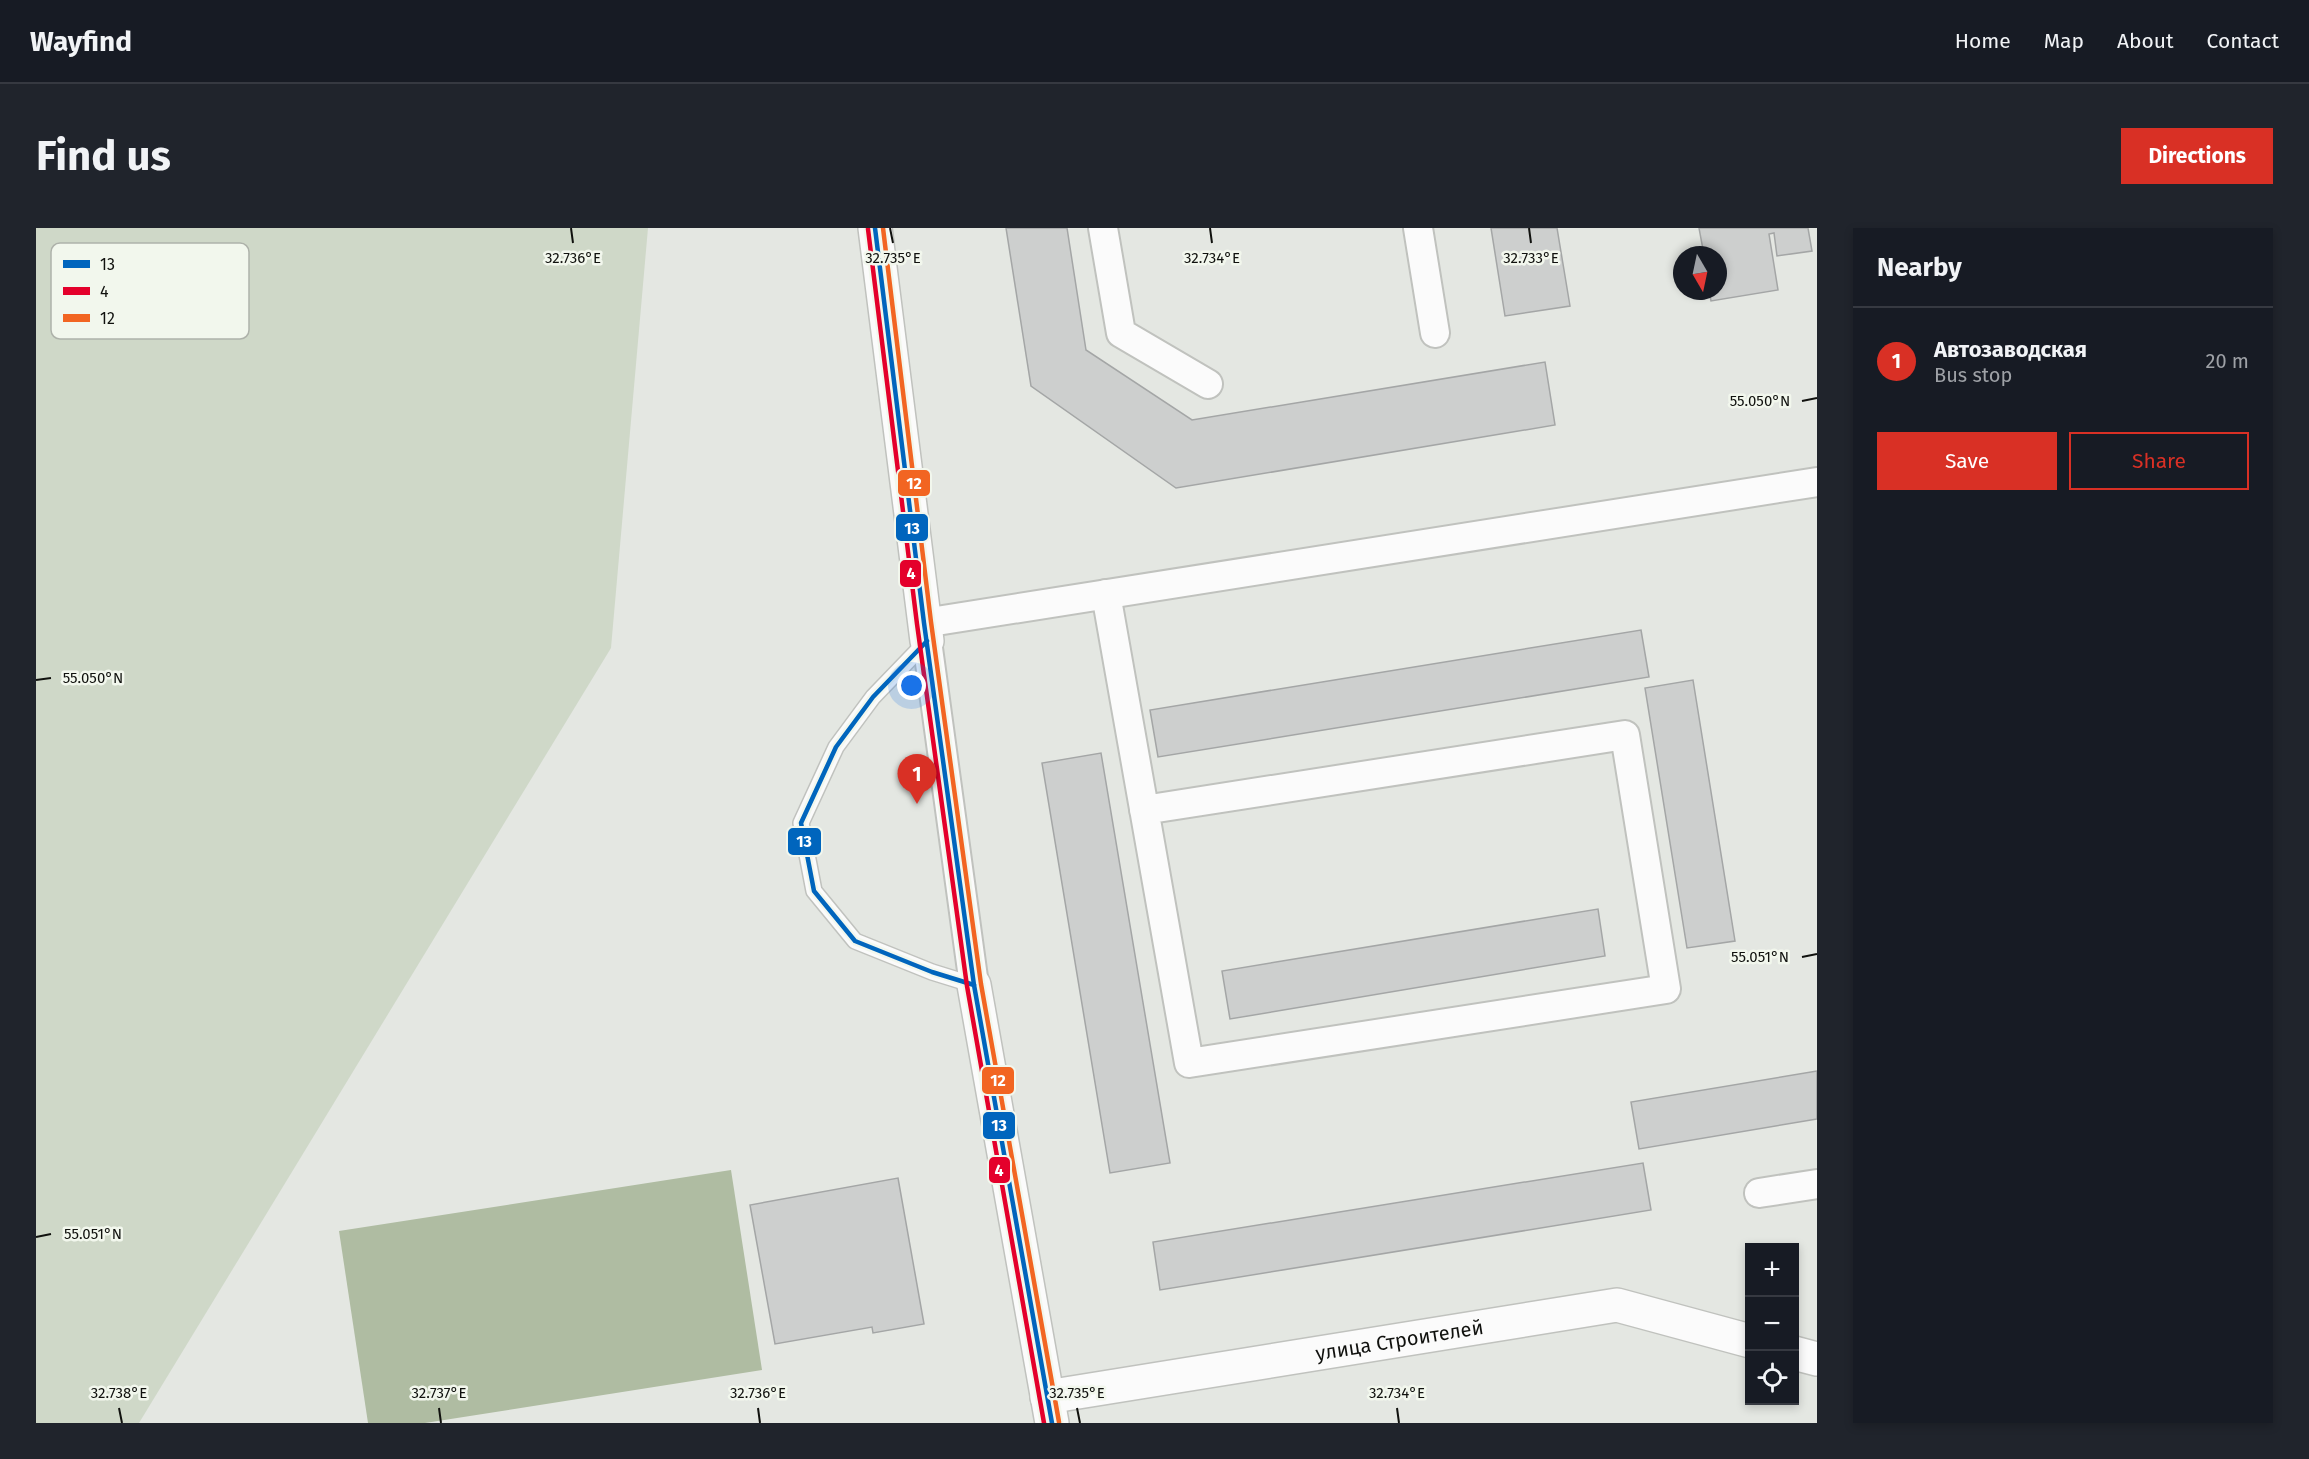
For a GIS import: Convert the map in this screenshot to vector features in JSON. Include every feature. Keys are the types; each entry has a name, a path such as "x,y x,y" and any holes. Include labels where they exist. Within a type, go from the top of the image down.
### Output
{"street":[{"path":"875,228 926,632 974,985 1049,1410"},
{"path":"1103,228 1121,333 1208,384"},
{"path":"1418,228 1435,333"},
{"path":"926,632 1106,594 1817,482"},
{"path":"1106,594 1144,810 1189,1063 1666,989 1625,735 1144,810"},
{"path":"1760,1193 1817,1184"},
{"name":"улица Строителей","path":"1049,1410 1617,1305 1745,1340"},
{"path":"1799,1354 1817,1359"}],"lane":[{"path":"926,632 836,747 801,823 814,891 855,940 932,972 974,985"}],"shaded area":[{"path":"36,228 648,228 611,648 139,1423 36,1423"},
{"path":"731,1170 762,1370 425,1423 368,1423 339,1231"}],"building":[{"path":"1006,228 1067,228 1086,350 1192,420 1545,362 1555,425 1176,488 1031,386"},
{"path":"1491,228 1557,228 1570,306 1505,316"},
{"path":"1699,228 1808,228 1812,251 1777,256 1774,233 1769,234 1778,290 1727,298 1727,246 1702,246"},
{"path":"1641,630 1649,677 1158,757 1150,710"},
{"path":"1693,680 1735,941 1687,948 1645,688"},
{"path":"1101,753 1170,1163 1110,1173 1042,763"},
{"path":"1598,909 1605,956 1230,1019 1222,971"},
{"path":"1817,1071 1817,1119 1639,1149 1631,1102"},
{"path":"1643,1163 1651,1210 1160,1290 1153,1242"},
{"path":"898,1178 924,1324 873,1333 872,1327 775,1344 750,1205"}],"transit line":[{"name":"13","path":"875,228 924,623 974,985 1052,1423"},
{"name":"12","path":"883,228 931,622 981,984 1059,1422"},
{"name":"4","path":"868,229 917,624 967,986 1044,1423"},
{"name":"13","path":"927,641 873,697 836,747 801,823 814,891 855,941 932,972 974,985"}],"place":[{"name":"Автозаводская","path":"917,804"}]}
